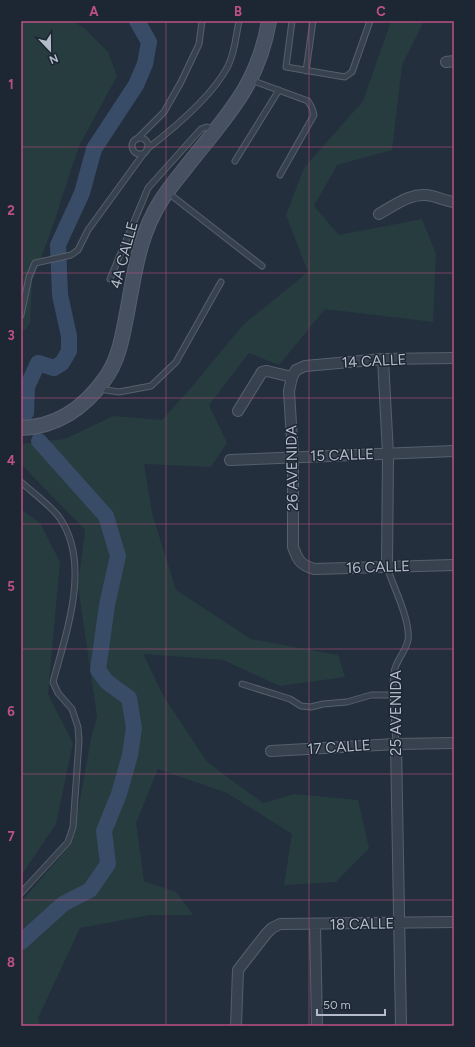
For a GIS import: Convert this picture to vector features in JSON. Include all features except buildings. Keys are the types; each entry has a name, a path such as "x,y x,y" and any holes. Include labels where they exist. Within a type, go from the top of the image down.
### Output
{"main road":[{"name":"4A CALLE","path":"21,428 41,425 63,418 80,407 106,379 118,353 144,236 154,213 166,192 239,100 251,80 262,51 269,21"}],"street":[{"path":"379,214 409,197 420,195 431,196 454,202"},
{"name":"14 CALLE","path":"294,373 304,366 383,359 454,358"},
{"name":"25 AVENIDA","path":"383,359 388,454 387,567"},
{"path":"238,411 262,372 294,373"},
{"name":"26 AVENIDA","path":"294,373 289,390 293,457 294,547 297,560 303,566"},
{"name":"15 CALLE","path":"230,460 454,451"},
{"name":"16 CALLE","path":"303,566 314,569 454,565"},
{"name":"17 CALLE","path":"271,751 396,744 454,743"},
{"name":"25 AVENIDA","path":"396,744 401,1026"},
{"name":"18 CALLE","path":"236,1026 236,979 238,970 272,928 280,924 315,925 454,922"},
{"path":"315,925 317,1026"}],"lane":[{"path":"202,21 199,44 181,82 164,112 132,145 132,150 138,154 145,151 160,139 215,85 228,65 239,21"},
{"path":"292,21 285,64 288,68 345,77 350,75 352,72 370,21"},
{"path":"306,71 313,21"},
{"path":"251,80 308,101 312,108 314,115 280,175"},
{"path":"235,161 279,90"},
{"path":"110,279 148,188 201,129 207,127 215,130"},
{"path":"21,315 28,277 35,264 71,254 78,250 88,230 145,151 146,141 142,138 137,139"},
{"path":"166,192 262,266"},
{"path":"98,389 119,392 151,386 176,362 221,282"},
{"path":"21,482 58,517 70,541 74,559 75,595 53,682 58,693 72,709 78,727 79,742 73,827 68,842 21,893"},
{"name":"25 AVENIDA","path":"387,567 407,625 408,640 404,652 398,660 394,673 396,744"},
{"path":"242,684 290,700 301,706 311,707 323,704 347,702 370,695 394,695"}],"green space":[{"path":"21,21 73,21 84,28 108,52 117,76 79,146 52,228 32,282 30,323 26,329 21,331"},
{"path":"391,21 424,21 402,65 392,150 337,165 314,206 339,235 422,219 436,254 433,322 325,309 279,365 249,353 209,405 227,443 211,467 144,464 152,513 176,590 251,639 338,655 345,677 280,686 223,660 143,654 164,697 207,762 263,803 294,794 358,800 369,848 336,882 284,885 292,834 227,793 158,769 136,823 144,881 176,892 193,915 150,915 80,928 38,1018 40,1026 21,1026 21,902 72,843 91,739 97,716 78,586 85,530 21,464 21,444 65,439 113,416 162,420 191,388 243,325 308,272 286,215 304,168 363,101"},
{"path":"21,509 40,523 60,562 48,694 73,743 56,824 21,876"}],"waterway":[{"path":"26,413 27,387 38,363 54,368 62,363 69,351 69,336 60,295 58,245 82,193 94,149 136,85 145,64 149,42 137,21"},
{"path":"21,942 63,904 90,890 108,864 104,831 119,794 130,755 134,728 129,698 107,682 98,670 107,605 118,556 106,516 39,441"}]}
